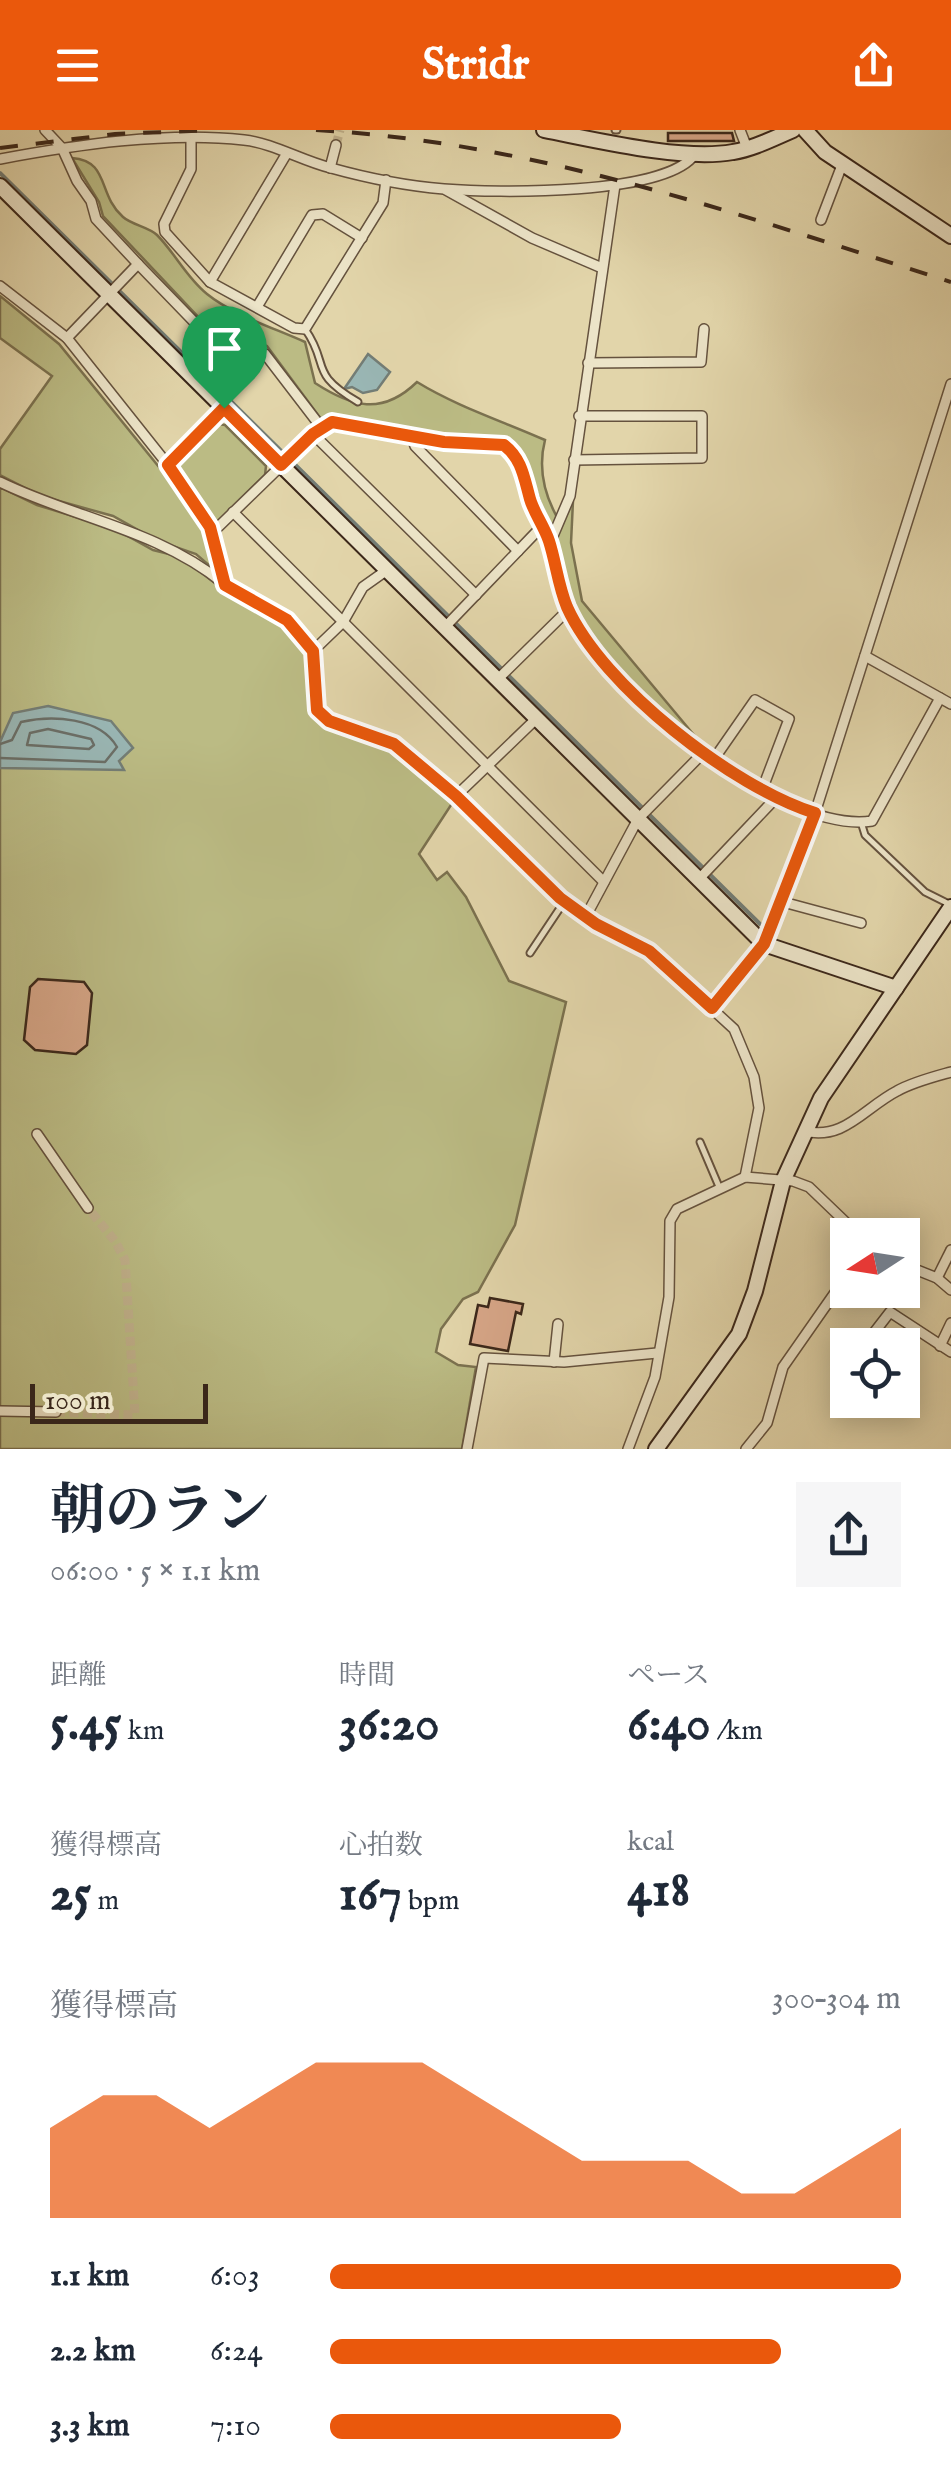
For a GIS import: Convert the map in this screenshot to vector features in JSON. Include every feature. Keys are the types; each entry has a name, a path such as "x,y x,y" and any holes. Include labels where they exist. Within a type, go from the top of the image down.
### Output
{"street":[{"path":"45,130 62,148 77,181 92,201 96,219 201,329 265,354 317,430 476,595"},
{"path":"544,130 616,133 696,152 746,148 793,130"},
{"path":"740,130 746,148"},
{"path":"805,130 842,165 951,236"},
{"path":"192,139 191,169 164,224 165,232 210,282 294,328 305,329 362,238 383,203 386,180"},
{"path":"0,159 62,148 192,139 246,140 330,168 386,180 444,188 577,189 615,185 682,169 696,152"},
{"path":"330,168 336,145"},
{"path":"210,282 287,154"},
{"path":"821,220 842,165"},
{"path":"550,543 570,496 615,185"},
{"path":"0,186 764,944 903,978"},
{"path":"444,188 532,238 602,268"},
{"path":"257,308 312,215 323,214 362,238"},
{"path":"67,338 138,264"},
{"path":"0,286 67,338 168,465 212,533 225,585"},
{"path":"588,363 702,362 704,328"},
{"path":"712,1008 764,944 783,902 951,384"},
{"path":"168,465 224,408"},
{"path":"574,460 702,458 702,416 579,416"},
{"path":"212,533 317,430 346,423 411,436 504,445 526,476 530,500 550,543 568,610 621,684 704,752 774,800 861,822 878,815 940,698"},
{"path":"411,436 415,446 518,551"},
{"path":"0,482 39,501 116,524 198,562 225,585 287,620 313,651 317,710 329,721 394,744 456,796 564,902 649,951 712,1008 734,1029 754,1077 759,1108 745,1177"},
{"path":"233,512 604,882"},
{"path":"445,627 543,525"},
{"path":"313,651 343,622 363,586 387,570"},
{"path":"498,679 568,610"},
{"path":"865,656 951,704"},
{"path":"714,759 755,700 789,720 762,790"},
{"path":"456,796 537,718"},
{"path":"586,916 638,819 704,752"},
{"path":"698,879 774,800"},
{"path":"783,902 861,923"},
{"path":"656,1449 739,1334 783,1181 804,1131 837,1073 951,906"},
{"path":"804,1131 833,1134 900,1088 951,1072"},
{"path":"37,1134 88,1208"},
{"path":"628,1449 655,1377 669,1297 670,1222 677,1210 745,1177 809,1187 841,1218"},
{"path":"938,1278 951,1250"},
{"path":"920,1271 938,1278 951,1290"},
{"path":"746,1449 767,1423 782,1368 830,1300"},
{"path":"877,1328 890,1312 914,1328"},
{"path":"940,1346 951,1323"},
{"path":"554,1362 558,1324"},
{"path":"920,1332 951,1352"},
{"path":"467,1449 484,1358 554,1362 658,1353"},
{"path":"0,1411 56,1412"}],"lane":[{"path":"305,329 312,339 321,374 358,402"},
{"path":"940,698 951,695"},
{"path":"861,822 865,835 924,892 951,906"},
{"path":"530,953 564,902"},
{"path":"700,1142 720,1189"}],"green space":[{"path":"72,158 92,165 115,208 127,220 157,235 193,280 217,302 305,342 315,383 354,402 379,404 392,400 417,382 545,440 544,484 561,524 573,501 571,543 582,601 699,741 627,678 581,622 562,581 538,494 519,455 505,439 321,419 267,346 205,324 103,216 99,202"},
{"path":"0,296 59,344 163,472 205,534 218,573 196,554 158,541 113,516 41,496 0,475 0,449 52,376 0,338"},
{"path":"218,424 225,425 266,466 265,475 214,526 174,467"},
{"path":"0,487 37,505 115,529 153,550 181,557 233,597 287,627 308,652 312,715 327,728 392,748 453,802 419,854 437,880 447,872 466,897 509,981 566,1002 515,1225 478,1292 463,1299 441,1329 436,1352 458,1365 476,1367 462,1449 0,1449"}],"water":[{"path":"368,354 390,372 377,390 363,393 352,387 344,389"},
{"path":"48,706 111,721 133,748 119,761 124,770 0,768 0,742 13,713"}],"building":[{"path":"668,133 732,133 734,141 668,141"},
{"path":"38,979 84,982 92,993 87,1045 76,1054 35,1050 24,1040 30,987"},
{"path":"490,1298 523,1304 521,1314 516,1312 508,1351 470,1344 478,1305 488,1307"}],"waterway":[{"path":"0,173 760,924"}],"tunnel":[{"path":"336,145 340,130"},
{"path":"56,1412 135,1415 125,1260 88,1208"}],"railway":[{"path":"0,148 115,134 214,130"},
{"path":"316,130 399,138 560,166 716,208 951,282"}],"route":[{"path":"224,408 281,465 321,427 332,422 372,426 444,442 504,445 526,476 530,500 550,543 555,574 568,610 621,684 704,752 774,800 815,813 764,944 712,1008 649,951 596,924 560,898 456,796 394,744 329,721 317,710 313,651 287,620 225,585 210,527 168,465 224,408"}]}
